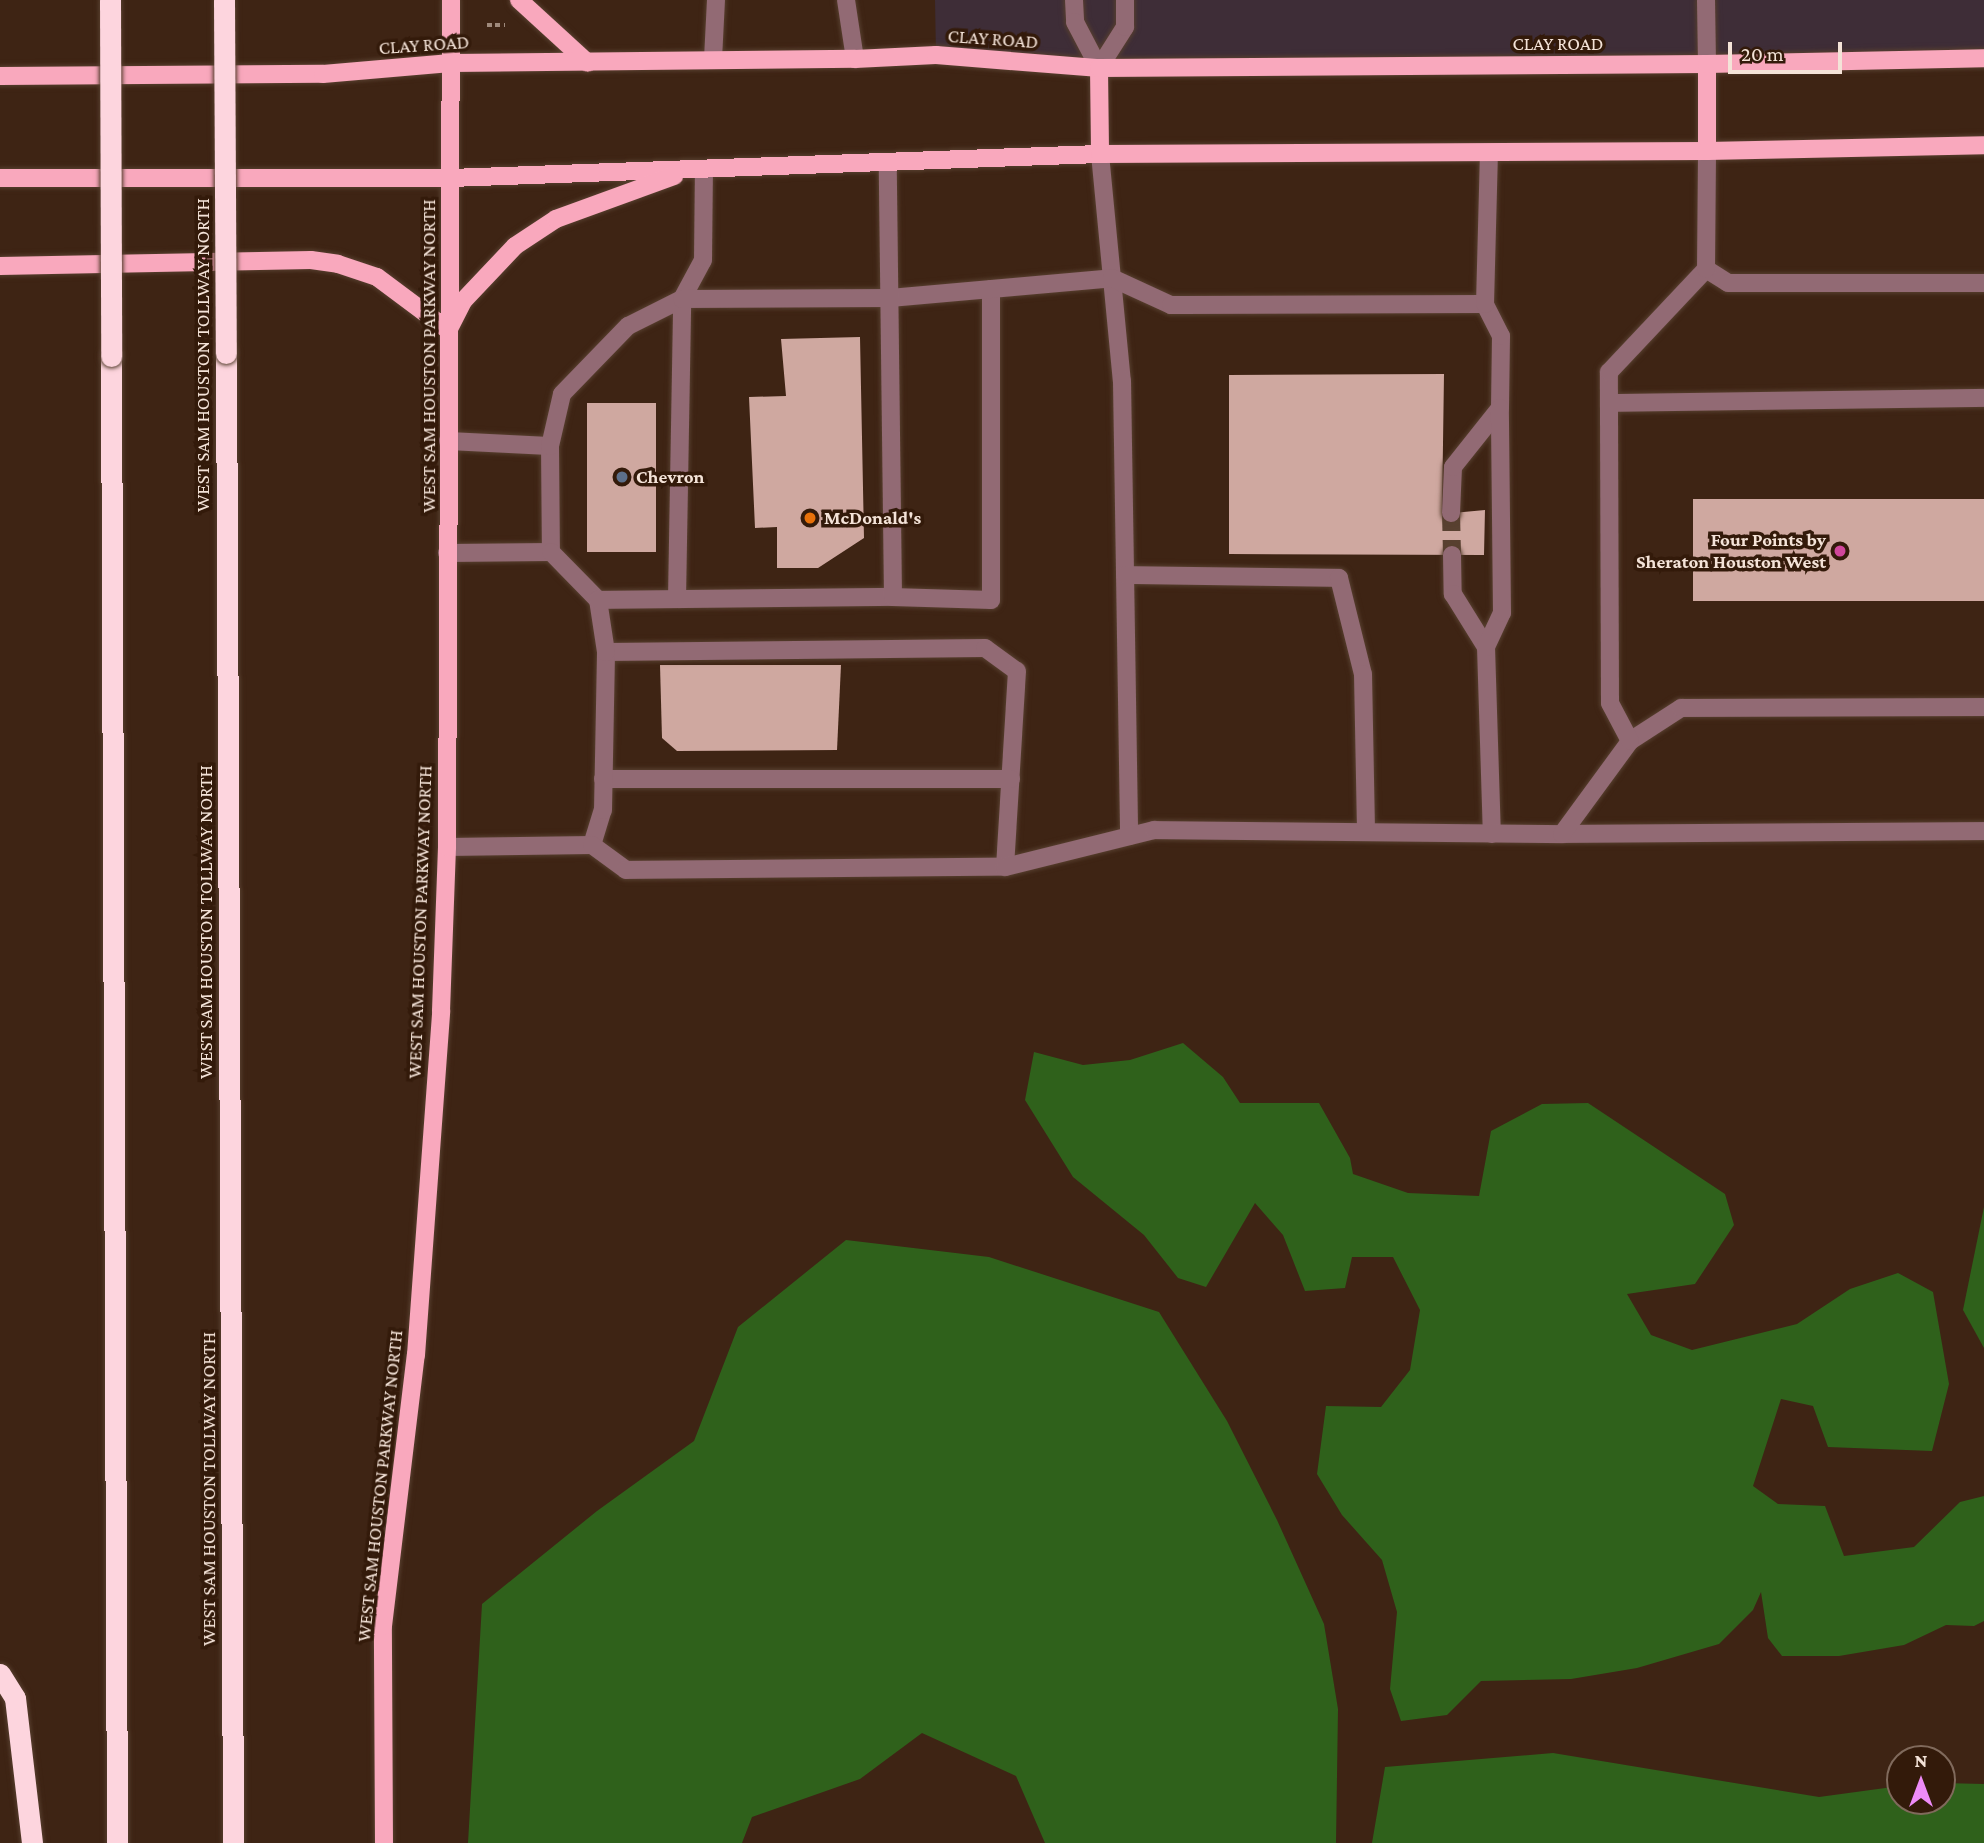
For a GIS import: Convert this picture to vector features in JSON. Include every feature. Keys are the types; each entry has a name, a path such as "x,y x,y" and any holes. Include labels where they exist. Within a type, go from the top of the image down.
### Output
{"highway":[{"path":"110,0 117,1843"},
{"name":"WEST SAM HOUSTON TOLLWAY NORTH","path":"225,0 233,1843"},
{"path":"0,1674 15,1698 32,1843"}],"main road":[{"name":"WEST SAM HOUSTON PARKWAY NORTH","path":"384,1843 383,1626 416,1355 441,1011 447,847 451,0"},
{"path":"519,0 588,63"},
{"name":"CLAY ROAD","path":"0,76 323,74 451,63 856,59 936,55 1099,68 1707,64 1984,58"},
{"path":"1707,64 1707,151"},
{"path":"1099,68 1100,154"},
{"path":"0,178 451,178 1100,154 1707,151 1984,145"},
{"path":"0,266 311,260 338,264 377,276 448,330 464,300 515,246 556,219 697,169"}],"lane":[{"path":"713,59 716,0"},
{"path":"846,0 856,59"},
{"path":"1074,0 1075,22 1099,68"},
{"path":"1099,68 1125,27 1125,0"},
{"path":"1706,0 1707,64"},
{"path":"1630,741 1610,703 1609,372 1706,269 1707,151"},
{"path":"1489,153 1485,304 1501,336 1502,613 1486,647 1492,834"},
{"path":"1100,154 1122,381 1129,836"},
{"path":"888,162 893,597"},
{"path":"677,599 682,299 703,260 697,169"},
{"path":"1706,269 1728,284 1984,283"},
{"path":"592,845 603,810 606,652 598,600 551,552 550,446 562,394 628,326 682,299 890,298 1112,278 1171,305 1485,304"},
{"path":"598,600 893,597 991,600 991,289"},
{"path":"1609,403 1984,398"},
{"path":"1451,513 1452,467 1500,408"},
{"path":"448,441 550,446"},
{"path":"447,554 551,552"},
{"path":"1452,555 1452,594 1486,647"},
{"path":"1125,575 1339,578 1363,674 1366,832"},
{"path":"606,652 985,648 1017,671 1005,867"},
{"path":"1562,834 1630,741 1681,708 1984,707"},
{"path":"603,779 1011,779"},
{"path":"447,847 592,845 626,870 1005,867 1154,830 1492,834 1984,831"}],"path":[{"path":"487,25 506,25"}],"shaded area":[{"path":"935,0 1984,0 1984,58 1099,68 936,55"}],"green space":[{"path":"1183,1043 1223,1077 1240,1103 1319,1103 1350,1158 1353,1174 1408,1193 1479,1196 1491,1131 1542,1104 1588,1103 1725,1194 1734,1225 1695,1284 1627,1294 1651,1335 1692,1350 1797,1324 1850,1289 1898,1273 1933,1292 1949,1384 1932,1451 1828,1447 1813,1406 1781,1399 1753,1486 1778,1504 1825,1506 1844,1556 1914,1547 1960,1502 1984,1496 1984,1621 1974,1626 1946,1625 1904,1645 1839,1656 1782,1656 1768,1638 1761,1592 1753,1610 1719,1644 1637,1668 1571,1679 1481,1681 1447,1715 1401,1721 1390,1689 1397,1612 1382,1560 1342,1515 1317,1474 1326,1406 1381,1407 1410,1370 1420,1310 1393,1257 1352,1257 1345,1288 1305,1291 1283,1235 1255,1203 1206,1287 1178,1278 1144,1235 1073,1177 1025,1100 1034,1052 1083,1065 1130,1060"},
{"path":"1984,1207 1984,1348 1963,1310"},
{"path":"846,1240 989,1257 1159,1312 1227,1421 1277,1520 1324,1624 1338,1709 1336,1843 1045,1843 1016,1776 922,1733 860,1779 752,1817 742,1843 468,1843 482,1604 597,1511 694,1441 738,1327"},
{"path":"1553,1753 1819,1797 1886,1788 1886,1815 1956,1815 1956,1783 1984,1784 1984,1843 1372,1843 1385,1767"}],"building":[{"path":"860,337 864,538 818,568 777,568 777,527 755,528 749,397 786,396 781,339"},
{"path":"1444,374 1442,514 1485,510 1484,555 1229,554 1229,375"},
{"name":"Chevron","path":"587,403 656,403 656,552 587,552"},
{"name":"Four Points by Sheraton Houston West","path":"1693,499 1984,499 1984,601 1693,601"},
{"path":"660,665 841,665 837,750 677,751 662,738"}],"tunnel":[{"path":"1451,513 1452,555"}],"place":[{"name":"Chevron","path":"622,477"},
{"name":"McDonald's","path":"810,518"},
{"name":"Four Points by Sheraton Houston West","path":"1840,551"}]}
